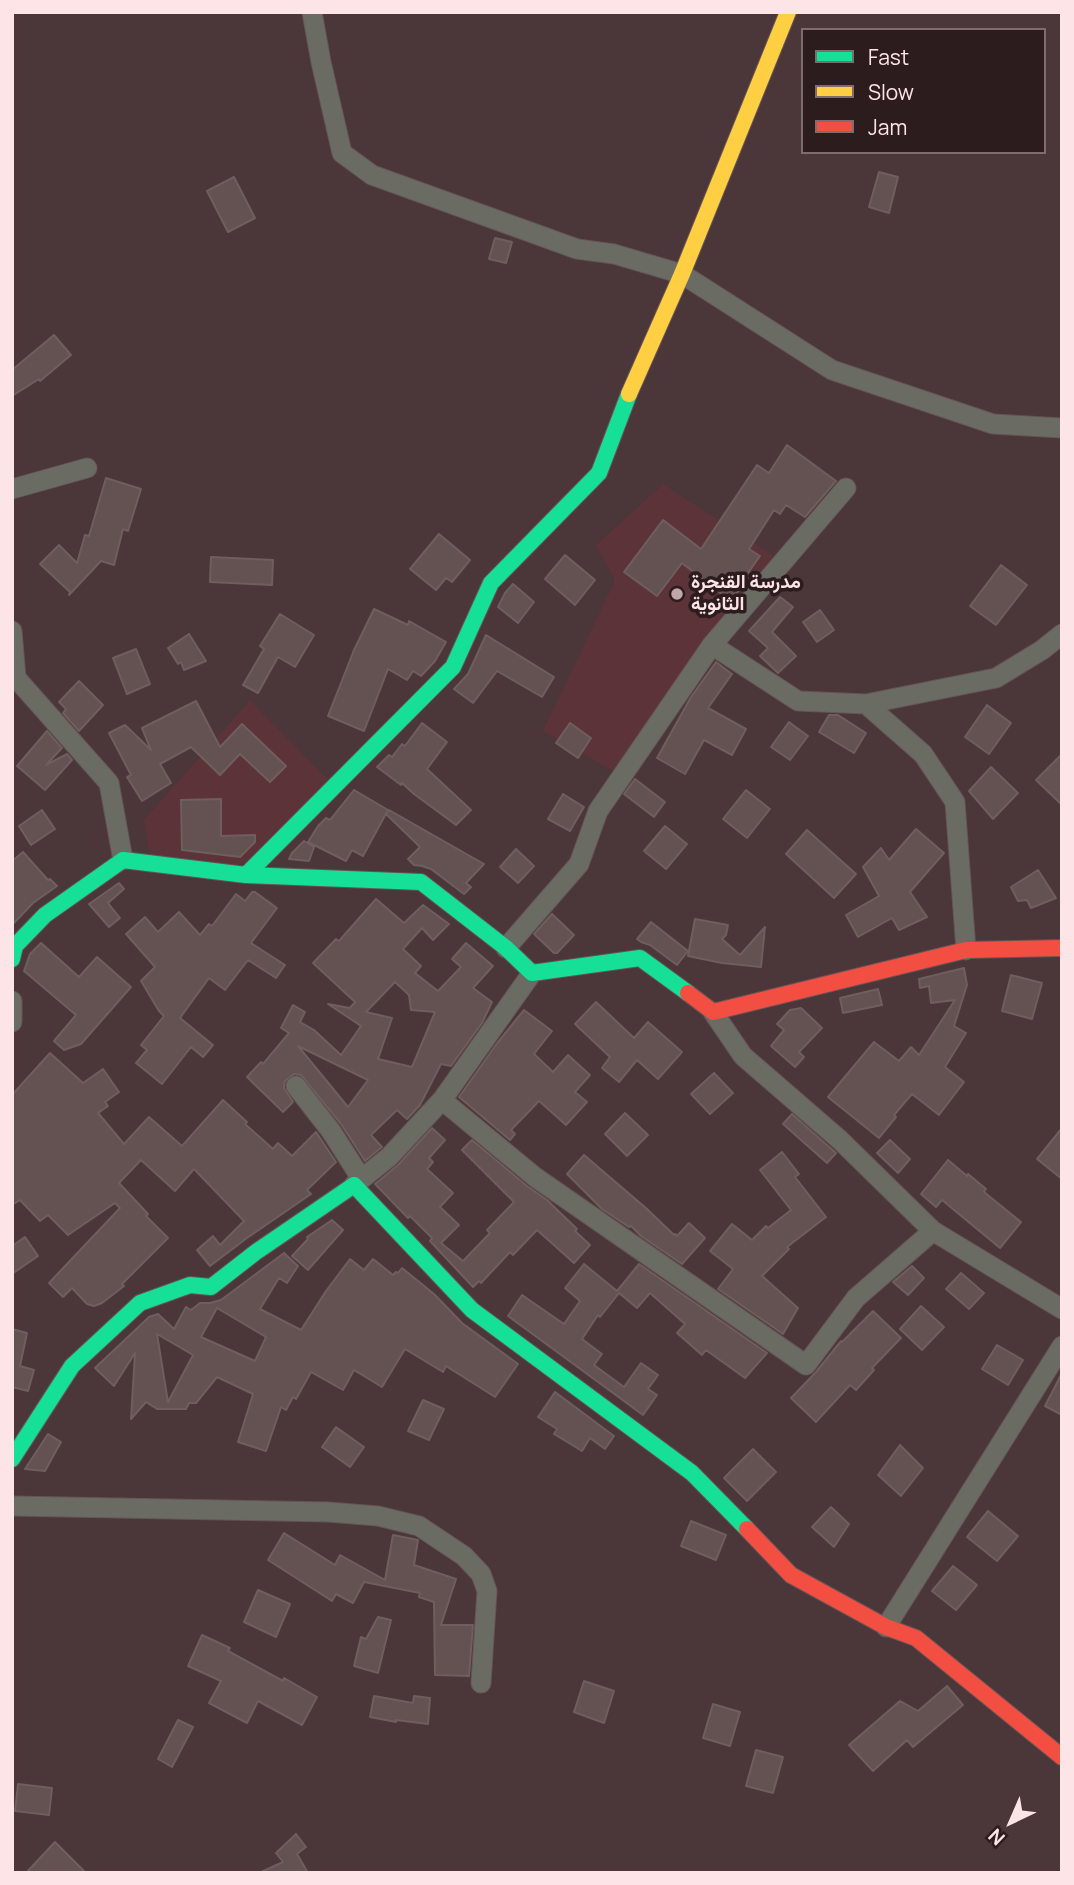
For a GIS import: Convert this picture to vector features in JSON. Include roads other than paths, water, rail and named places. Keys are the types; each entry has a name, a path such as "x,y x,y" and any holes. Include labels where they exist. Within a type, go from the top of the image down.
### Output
{"street":[{"path":"312,12 342,153 372,175 577,249 614,254 682,274 832,370 993,424 1062,428"},
{"path":"246,874 453,667 491,583 599,473 639,369 682,274 788,12"},
{"path":"12,489 87,468"},
{"path":"506,948 579,864 598,811 712,645 846,488"},
{"path":"12,631 16,678 109,783 123,860"},
{"path":"712,645 798,702 866,704 996,678 1042,650 1062,634"},
{"path":"866,704 923,754 955,802 966,950"},
{"path":"12,959 15,946 45,915 123,860 246,874 421,882 506,948 532,973"},
{"path":"713,1012 966,950 1062,948"},
{"path":"12,1459 72,1366 140,1303 190,1285 211,1287 389,1157 442,1100 532,973 640,958 713,1012 743,1056 840,1140 933,1231 1062,1309"},
{"path":"12,1001 12,1022"},
{"path":"296,1086 331,1131 358,1182 472,1310 692,1473 791,1575 886,1627 916,1639 1062,1758"},
{"path":"442,1100 535,1177 806,1366 856,1298 933,1231"},
{"path":"886,1627 1062,1346"},
{"path":"12,1506 328,1512 378,1516 419,1526 464,1556 481,1574 486,1591 481,1683"}],"place":[{"name":"مدرسة القنجرة الثانوية","path":"677,594"}]}
